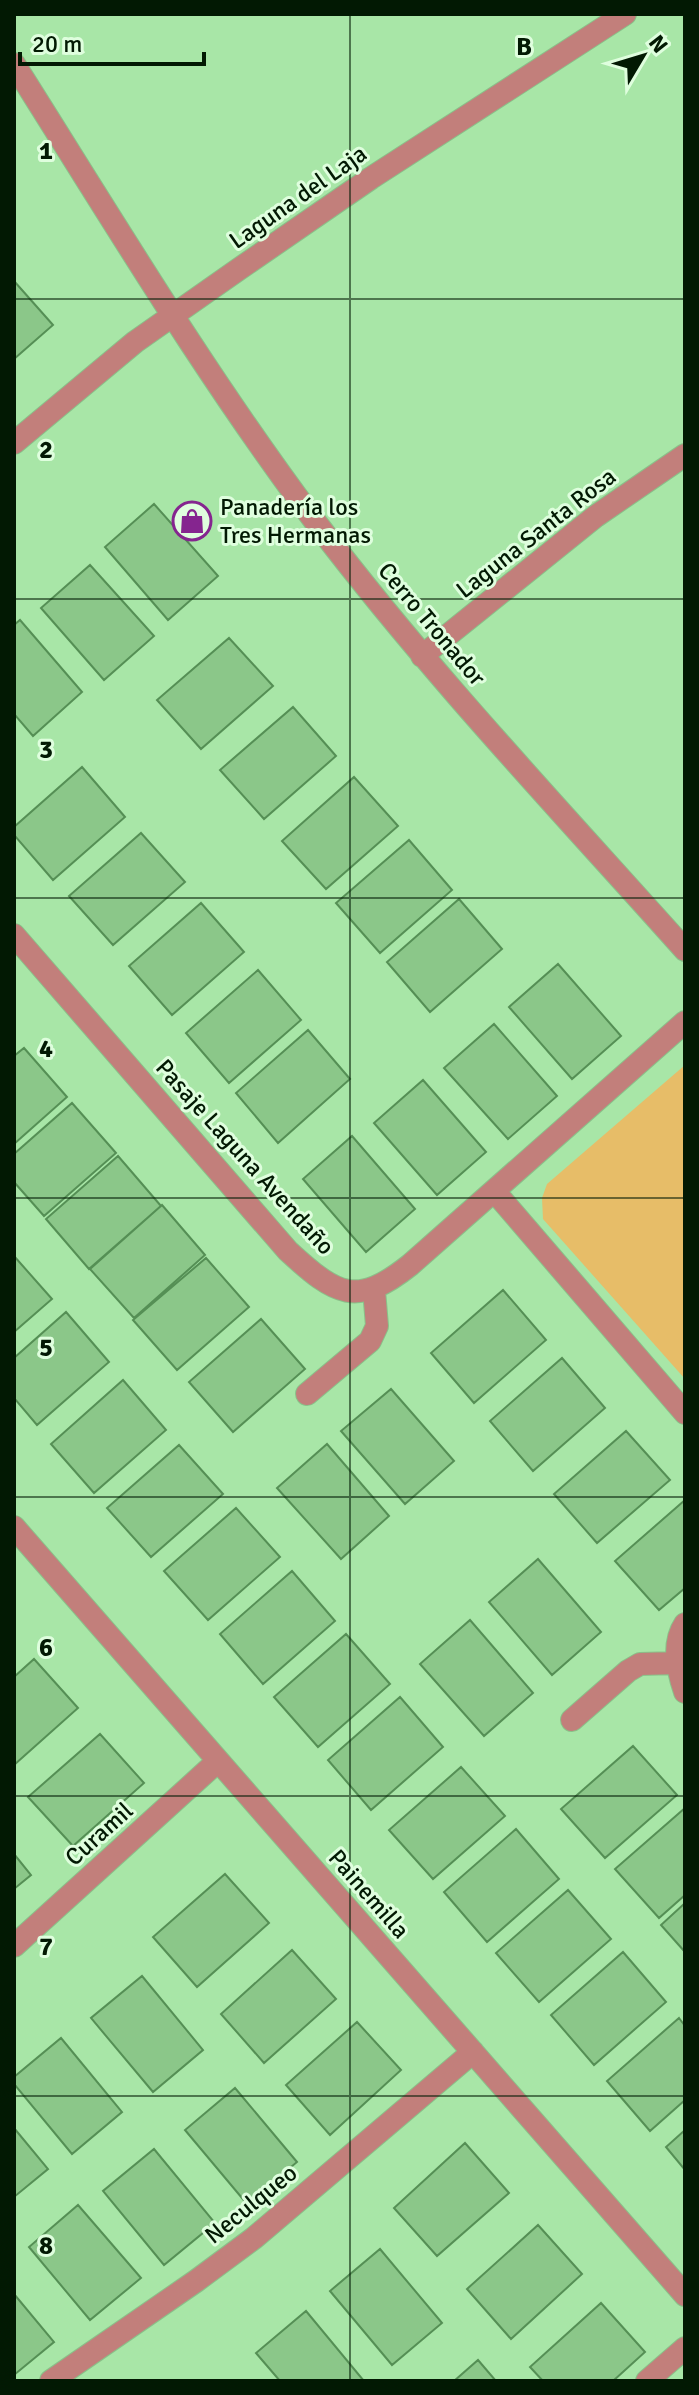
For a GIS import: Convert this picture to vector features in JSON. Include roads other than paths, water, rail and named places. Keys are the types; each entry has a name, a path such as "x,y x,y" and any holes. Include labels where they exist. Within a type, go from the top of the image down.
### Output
{"street":[{"name":"Laguna del Laja","path":"14,443 135,342 371,178 625,14"},
{"name":"Cerro Tronador","path":"14,64 173,316 317,523 422,656 685,950"},
{"name":"Laguna Santa Rosa","path":"422,656 596,516 685,455"},
{"name":"Pasaje Laguna Avendaño","path":"14,935 288,1251 312,1273 342,1290 374,1290"},
{"path":"307,1394 370,1341 377,1326 374,1290 410,1265 495,1192 685,1022"},
{"path":"495,1192 685,1413"},
{"name":"Painemilla","path":"14,1527 685,2295"},
{"path":"685,1624 681,1630 677,1663 685,1692"},
{"path":"572,1720 640,1664 677,1663"},
{"name":"Curamil","path":"14,1946 218,1761"},
{"name":"Neculqueo","path":"51,2381 254,2238 473,2052"},
{"path":"647,2381 685,2348"}],"place":[{"name":"Panadería los Tres Hermanas","path":"192,521"}]}
